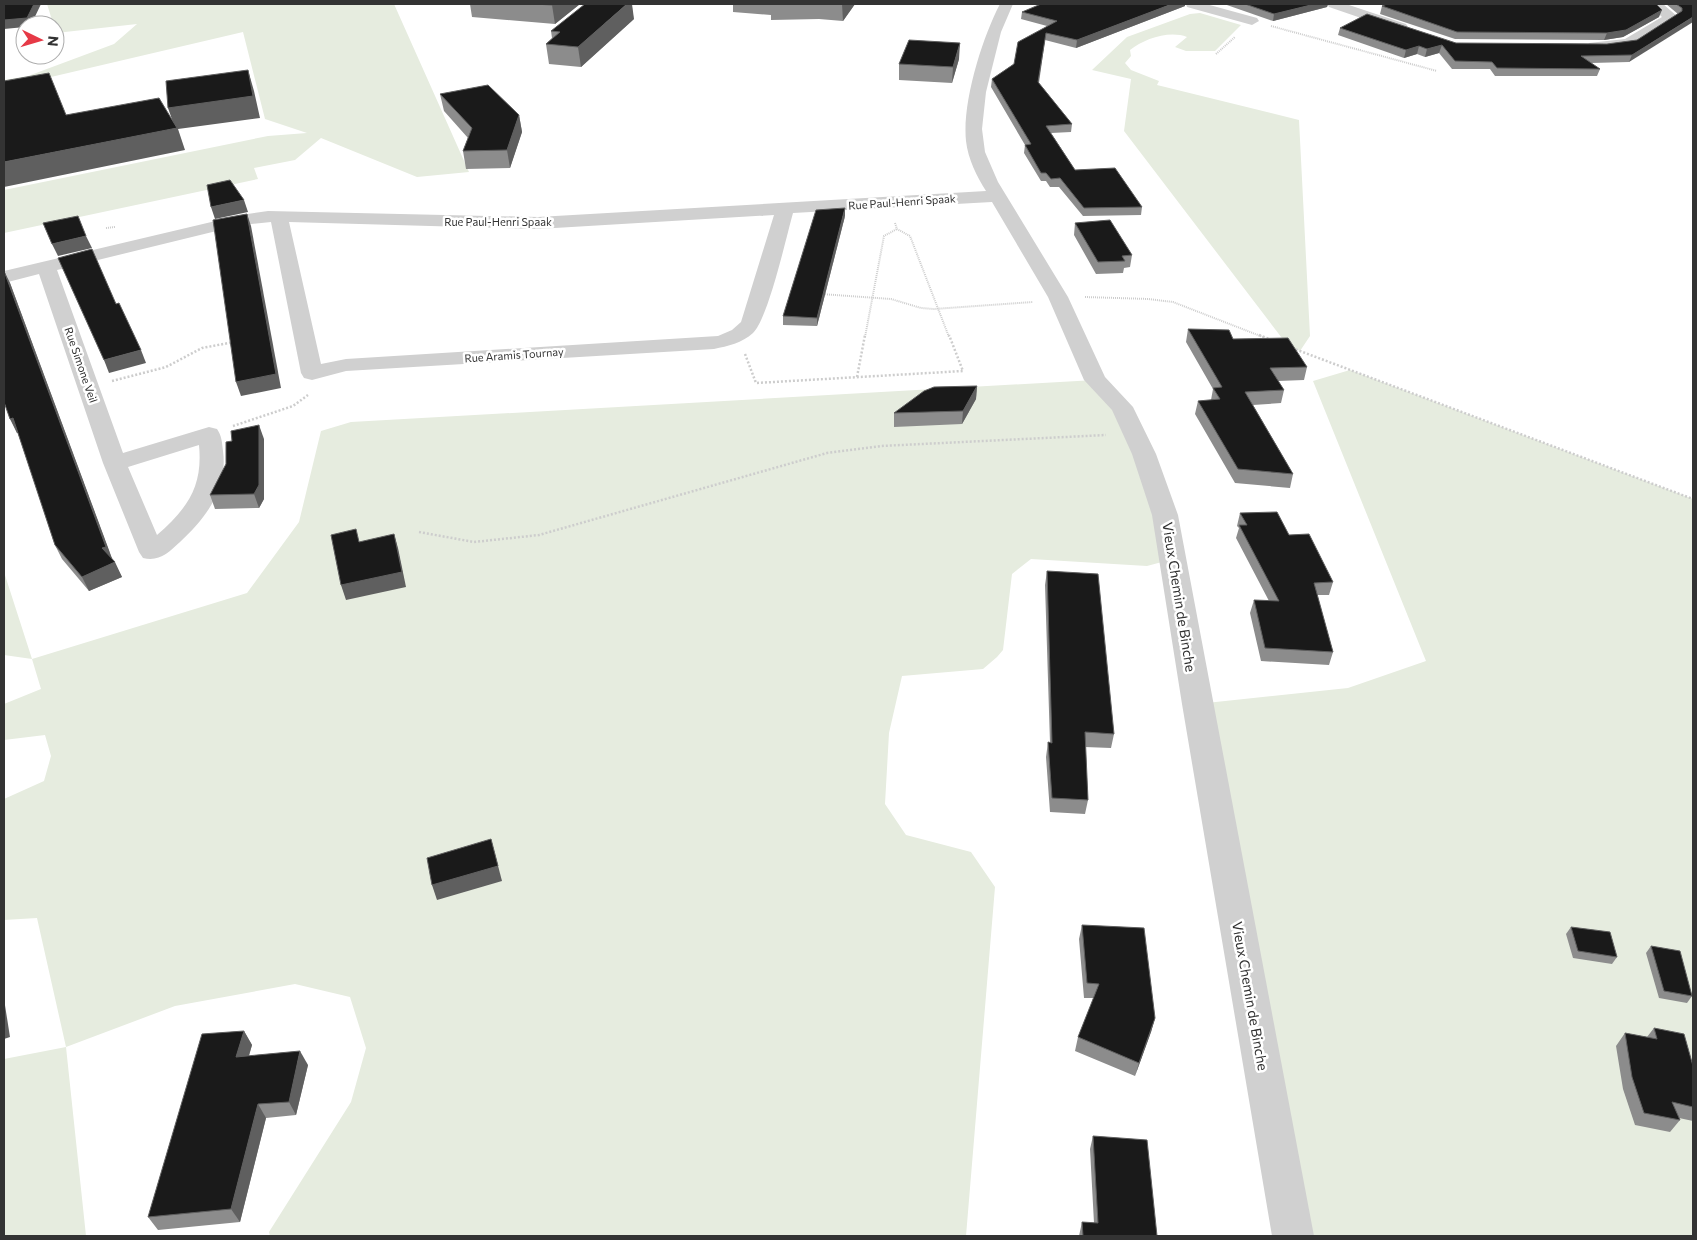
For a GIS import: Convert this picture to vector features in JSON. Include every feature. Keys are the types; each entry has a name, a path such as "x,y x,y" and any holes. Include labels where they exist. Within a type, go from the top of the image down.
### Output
{"street":[{"name":"Vieux Chemin de Binche","path":"1006,4 997,18 974,115 974,140 980,163 998,196 1046,299 1095,380 1122,408 1144,454 1165,515 1197,704 1293,1236"},
{"path":"1192,4 1252,21"},
{"path":"1334,4 1416,33"},
{"path":"1576,46 1604,46 1628,43 1672,17 1655,4"},
{"name":"Rue Paul-Henri Spaak","path":"4,276 241,220 279,216 510,223 998,196"},
{"path":"738,336 751,323 785,209"},
{"path":"279,216 312,373"},
{"name":"Rue Simone Veil","path":"46,267 115,464 152,552 183,527 201,503 210,480 213,456 209,434"},
{"name":"Rue Aramis Tournay","path":"312,373 346,365 714,343 738,336"},
{"path":"115,464 209,434"}],"path":[{"path":"1252,21 1438,70"},
{"path":"738,336 756,383 963,371 910,236 897,229 888,203"},
{"path":"857,377 884,236 897,229"},
{"path":"816,294 904,301 921,308 1046,299 1148,299 1173,302 1270,340"},
{"path":"88,388 166,367 202,348 239,342"},
{"path":"1288,346 1693,500"},
{"path":"209,434 293,406 313,389 312,373"},
{"path":"419,532 474,542 539,534 827,452 881,446 1134,434"}],"shaded area":[{"path":"47,4 394,4 469,172 417,177 321,138 295,160 254,168 258,179 4,233 4,190 268,136 307,133 265,119 243,32 4,88 4,80 28,76 58,65 65,65 65,62 114,44 137,24 65,32 65,15 50,15"},
{"path":"1200,13 1241,25 1215,51 1186,51 1175,47 1187,37 1165,35 1142,42 1130,50 1131,56 1125,63 1131,70 1159,81 1157,85 1299,120 1310,336 1300,351 1288,346 1124,131 1131,79 1092,70 1127,37 1190,14"},
{"path":"1350,370 1693,499 1693,1236 1293,1236 1197,704 1348,688 1426,661 1313,381"},
{"path":"1095,380 1122,407 1173,559 1147,566 1031,559 1012,574 1003,650 997,657 983,669 902,676 889,733 885,804 906,835 971,852 995,887 966,1236 270,1236 269,1232 351,1102 366,1048 350,997 295,984 175,1006 66,1047 37,918 4,920 4,799 44,781 51,756 45,735 4,740 4,704 41,689 32,659 247,593 299,522 321,431 351,422"},
{"path":"4,572 32,659 4,655"},
{"path":"66,1047 86,1236 4,1236 4,1059"}],"building":[{"path":"4,4 34,4 28,15 15,15 15,19 4,20"},
{"path":"585,4 627,4 578,47 546,44 560,32 551,31"},
{"path":"1041,4 1172,4 1077,40 1046,33 1038,82 1072,124 1046,126 1075,170 1115,168 1142,207 1084,208 1060,178 1051,179 1046,173 1041,173 1025,145 1031,144 992,79 1014,64 1018,42 1057,21 1022,12"},
{"path":"1245,4 1315,4 1274,14"},
{"path":"1387,4 1656,4 1662,10 1626,30 1607,33 1457,32 1382,6"},
{"path":"1676,4 1693,4 1693,17 1632,55 1581,56 1600,69 1497,68 1492,62 1455,61 1442,45 1427,49 1419,46 1406,50 1340,28 1367,14 1456,43 1607,44 1637,40 1682,11 1682,8"},
{"path":"909,40 960,43 953,67 899,64"},
{"path":"248,70 253,96 168,108 166,81"},
{"path":"49,73 66,115 159,98 177,128 4,162 4,81"},
{"path":"488,85 519,115 507,150 463,151 472,128 440,94"},
{"path":"230,180 244,200 211,207 207,185"},
{"path":"845,208 817,318 783,316 816,210"},
{"path":"247,214 276,374 236,382 213,220"},
{"path":"78,216 86,236 52,244 43,223"},
{"path":"1110,220 1132,255 1122,256 1125,261 1098,262 1075,223"},
{"path":"92,249 116,304 119,303 141,350 104,360 58,258"},
{"path":"4,271 106,547 102,548 115,562 82,577 55,545 13,418 10,419 4,402"},
{"path":"1188,329 1229,330 1233,339 1288,338 1307,367 1270,368 1284,390 1245,392 1293,474 1238,469 1198,401 1220,399 1213,388 1222,387"},
{"path":"977,386 963,411 894,413 924,391 934,387"},
{"path":"259,425 259,485 254,494 210,495 226,464 226,442 232,441 231,431"},
{"path":"1277,512 1289,535 1309,534 1333,582 1314,583 1333,652 1265,648 1254,600 1279,601 1239,525 1247,525 1240,513"},
{"path":"356,529 359,542 394,534 402,572 341,585 331,535"},
{"path":"1047,571 1098,574 1114,734 1085,732 1088,800 1052,798 1048,742 1052,743"},
{"path":"491,839 498,866 432,885 427,858"},
{"path":"1082,925 1144,928 1155,1018 1139,1063 1078,1037 1099,984 1087,983"},
{"path":"1571,927 1610,932 1617,957 1578,951"},
{"path":"1651,946 1680,951 1692,996 1664,991"},
{"path":"1654,1028 1684,1034 1693,1066 1693,1107 1672,1102 1680,1120 1644,1113 1632,1077 1625,1033 1657,1039"},
{"path":"244,1031 236,1057 300,1051 289,1102 258,1104 231,1209 148,1217 202,1034"},
{"path":"1093,1136 1147,1140 1157,1236 1083,1236 1082,1222 1098,1223"}]}
